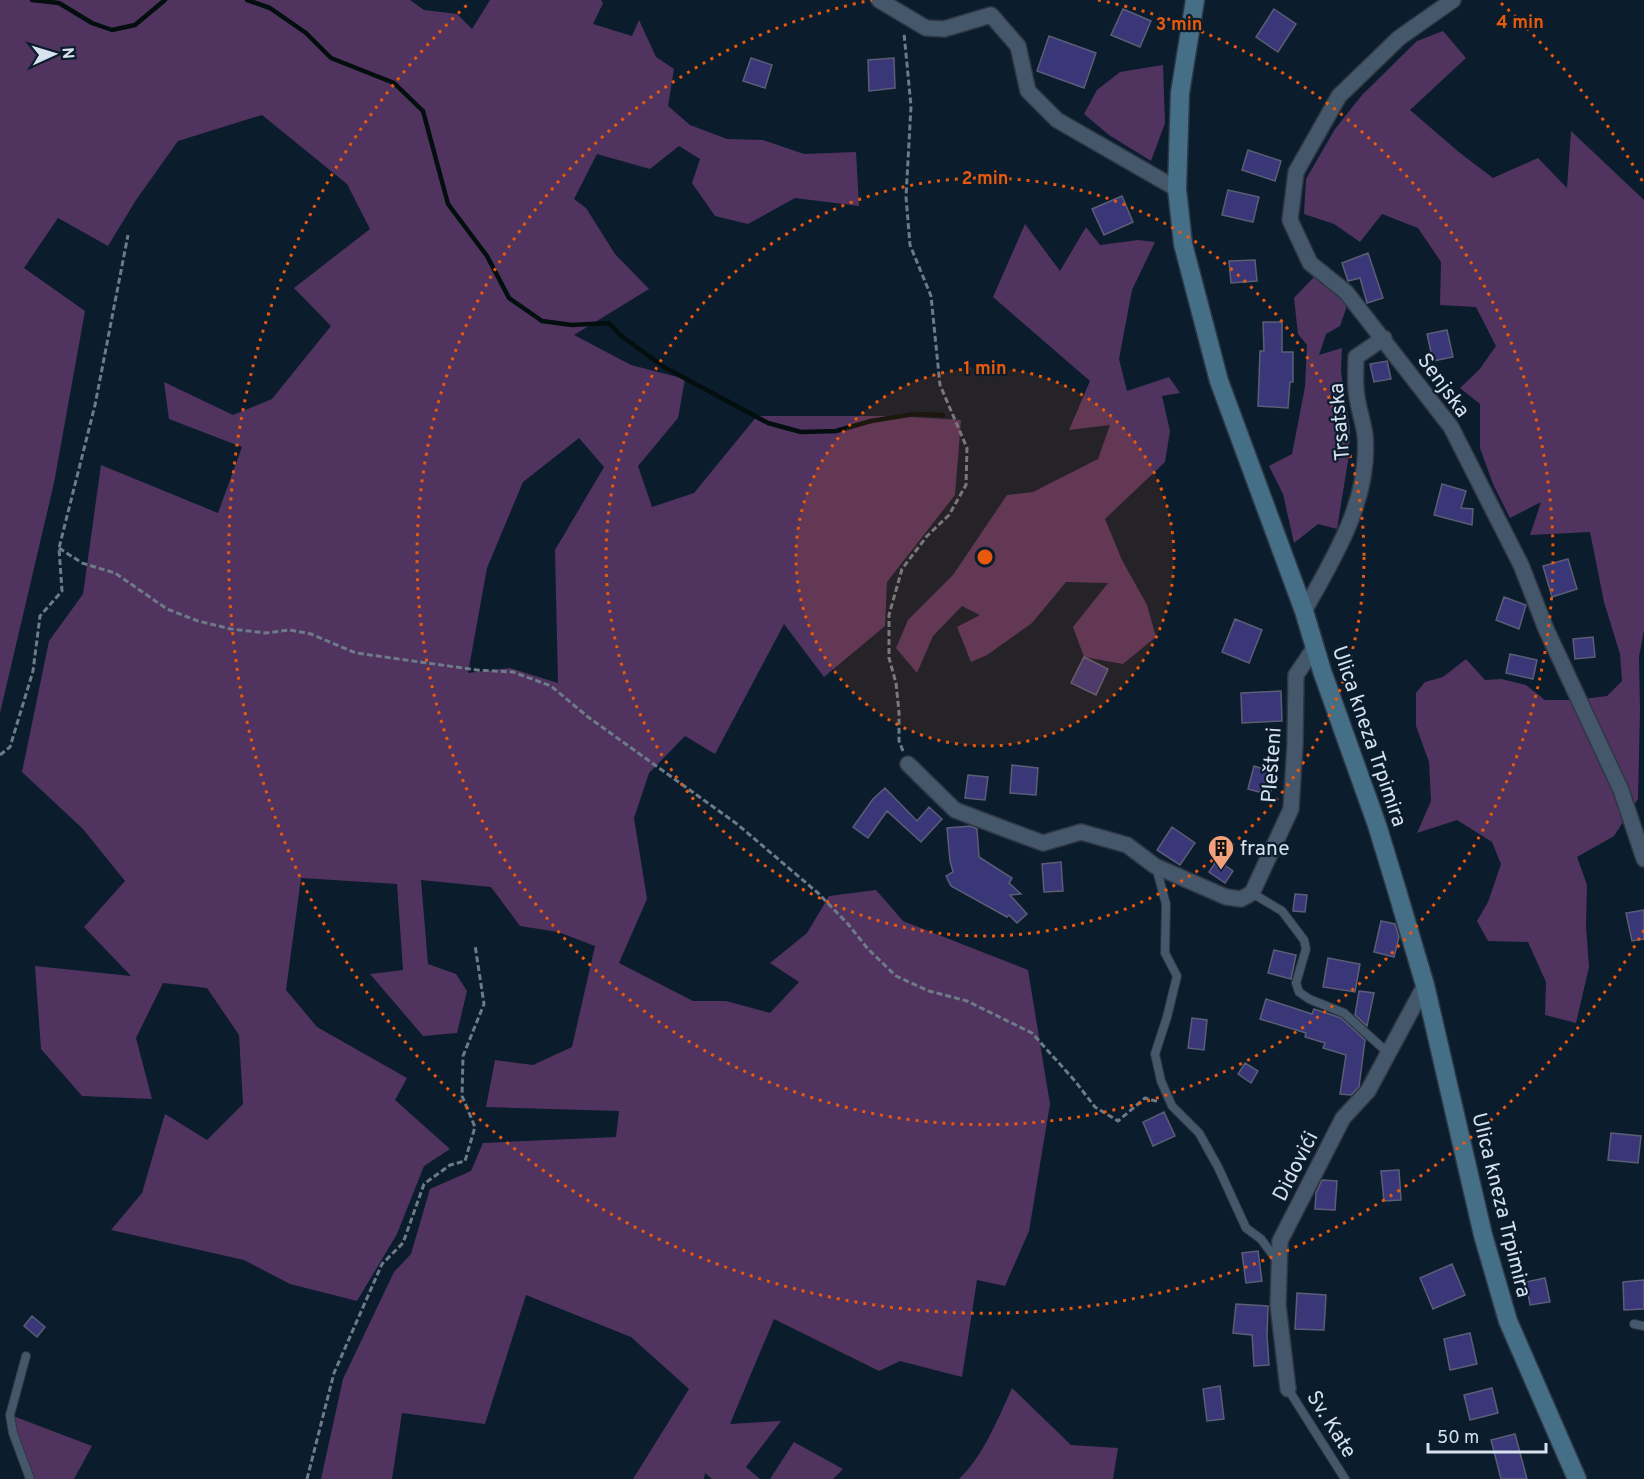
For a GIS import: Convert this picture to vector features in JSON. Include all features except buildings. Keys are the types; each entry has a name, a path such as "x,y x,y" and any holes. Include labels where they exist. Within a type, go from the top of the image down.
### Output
{"main road":[{"name":"Ulica kneza Trpimira","path":"1195,0 1180,93 1177,189 1183,244 1219,381 1304,610 1377,825 1425,985 1483,1235 1508,1321 1577,1479"}],"street":[{"path":"879,0 926,28 944,29 991,15 1018,46 1028,90 1057,120 1177,189"},
{"name":"Senjska","path":"1452,0 1400,38 1339,96 1296,172 1290,220 1310,263 1346,292 1451,427 1521,565 1546,629 1621,790 1644,859"},
{"name":"Trsatska","path":"1304,610 1353,517 1364,473 1365,435 1356,389 1356,357 1384,338"},
{"name":"Plešteni","path":"1252,893 1291,809 1296,675 1315,647"},
{"path":"908,764 955,810 1043,843 1081,832 1093,835 1127,845 1155,866 1226,897 1241,899 1252,893"},
{"name":"Didovići","path":"1288,1389 1278,1305 1280,1241 1343,1118 1368,1091 1425,985"}],"lane":[{"path":"1155,866 1166,904 1165,953 1177,976 1155,1054 1161,1081 1172,1106 1199,1133 1218,1167 1246,1228 1261,1239 1280,1264"},
{"path":"1252,893 1282,911 1304,940 1306,949 1296,983 1299,992 1309,999 1344,1013 1389,1053"},
{"path":"1634,1324 1644,1326"},
{"path":"26,1356 10,1415 30,1479"},
{"name":"Sv. Kate","path":"1288,1389 1346,1479"}],"path":[{"path":"902,14 911,106 906,197 910,245 931,296 940,385 967,448 966,485 949,515 927,536 902,569 889,615 889,658 896,682 899,741 908,764"},
{"path":"0,755 10,747 33,671 40,616 62,591 59,548 95,405 128,236"},
{"path":"59,548 82,562 115,573 168,609 198,621 231,629 266,633 290,630 311,634 356,653 477,670 513,672 551,686 588,717 737,824 818,892 868,949 896,976 928,991 967,1001 1032,1033 1095,1107 1118,1121 1144,1098 1172,1106"},
{"path":"307,1479 334,1373 382,1264 403,1243 424,1184 450,1165 465,1161 475,1127 462,1096 463,1056 484,1004 475,945"}],"shaded area":[{"path":"0,0 410,0 424,10 457,14 472,29 490,0 601,0 603,3 593,24 632,36 639,20 656,57 674,69 668,106 690,125 727,139 763,140 804,154 856,152 859,206 795,198 748,224 715,216 692,183 700,159 679,146 650,169 597,154 574,199 586,208 615,254 649,289 574,335 631,365 685,379 678,418 638,466 652,507 694,493 757,416 894,416 961,420 955,495 887,582 885,626 824,677 784,624 715,754 685,736 649,773 634,818 647,899 619,963 693,1001 726,1001 770,1013 799,982 770,963 807,933 829,896 876,890 903,921 1028,970 1050,1104 1029,1231 1005,1286 977,1280 962,1377 900,1361 879,1371 774,1319 730,1424 781,1421 746,1467 760,1479 712,1479 705,1473 704,1479 633,1479 689,1389 631,1337 526,1295 485,1424 402,1413 392,1479 321,1479 343,1379 394,1272 411,1254 430,1189 471,1171 483,1143 616,1137 619,1111 486,1107 495,1060 533,1065 572,1047 595,946 558,932 520,926 491,887 421,880 428,964 456,974 467,991 457,1033 423,1036 370,974 403,970 397,884 301,878 286,990 317,1027 407,1078 395,1100 450,1149 424,1166 397,1234 357,1301 290,1284 244,1260 111,1230 142,1193 165,1114 207,1140 243,1104 239,1035 207,988 163,983 136,1038 152,1099 82,1096 41,1049 35,966 131,976 84,927 125,881 83,829 22,772 49,641 83,594 101,465 218,513 242,447 169,419 164,382 233,415 272,399 331,326 294,288 370,229 347,184 262,115 178,141 136,200 108,246 58,218 24,268 85,311 54,483 0,713","holes":["579,438 604,467 555,550 558,683 510,668 468,673 487,568 523,482"]},
{"path":"1443,31 1466,58 1410,110 1460,153 1493,178 1538,158 1567,188 1571,131 1644,200 1644,630 1639,657 1638,799 1614,836 1577,857 1587,885 1586,926 1589,967 1576,1023 1545,1015 1546,982 1528,942 1488,941 1477,921 1488,902 1501,864 1492,842 1457,820 1417,833 1431,801 1429,762 1416,726 1416,693 1425,682 1443,677 1466,659 1485,680 1501,679 1526,685 1545,700 1576,700 1607,696 1622,681 1620,654 1604,602 1590,532 1530,535 1541,502 1510,518 1493,484 1480,448 1480,404 1460,388 1479,370 1496,346 1476,307 1440,305 1441,262 1418,228 1382,214 1360,242 1334,224 1304,214 1306,179 1335,129 1362,95 1417,41"},
{"path":"1163,65 1165,123 1151,161 1109,135 1084,114 1097,90 1120,72"},
{"path":"1025,224 1060,271 1086,227 1100,245 1138,240 1155,242 1132,290 1119,359 1127,391 1169,377 1180,393 1162,396 1170,431 1165,462 1105,519 1122,560 1147,605 1156,637 1123,664 1084,657 1073,627 1108,583 1066,582 1032,623 987,655 971,662 957,627 980,615 962,606 933,636 917,673 896,648 908,620 953,575 1007,495 1033,492 1098,459 1110,425 1069,430 1090,381 993,297"},
{"path":"1314,277 1348,303 1340,326 1326,334 1319,355 1342,348 1341,372 1350,429 1349,455 1337,529 1318,524 1294,543 1283,494 1269,466 1292,454 1305,387 1307,345 1298,334 1294,298"},
{"path":"1012,1388 1071,1445 1118,1448 1113,1479 959,1479 982,1449"},
{"path":"13,1416 92,1446 74,1479 34,1479"},
{"path":"794,1442 843,1469 833,1479 770,1479"}],"waterway":[{"path":"32,0 59,3 92,23 112,30 135,25 165,0"},
{"path":"247,0 270,8 306,33 331,58 394,83 423,111 448,204 487,256 509,298 542,321 572,325 609,323 620,335 664,367 768,423 801,432 836,431 871,421 914,414 943,415"}],"place":[{"name":"frane","path":"1221,871"}]}
